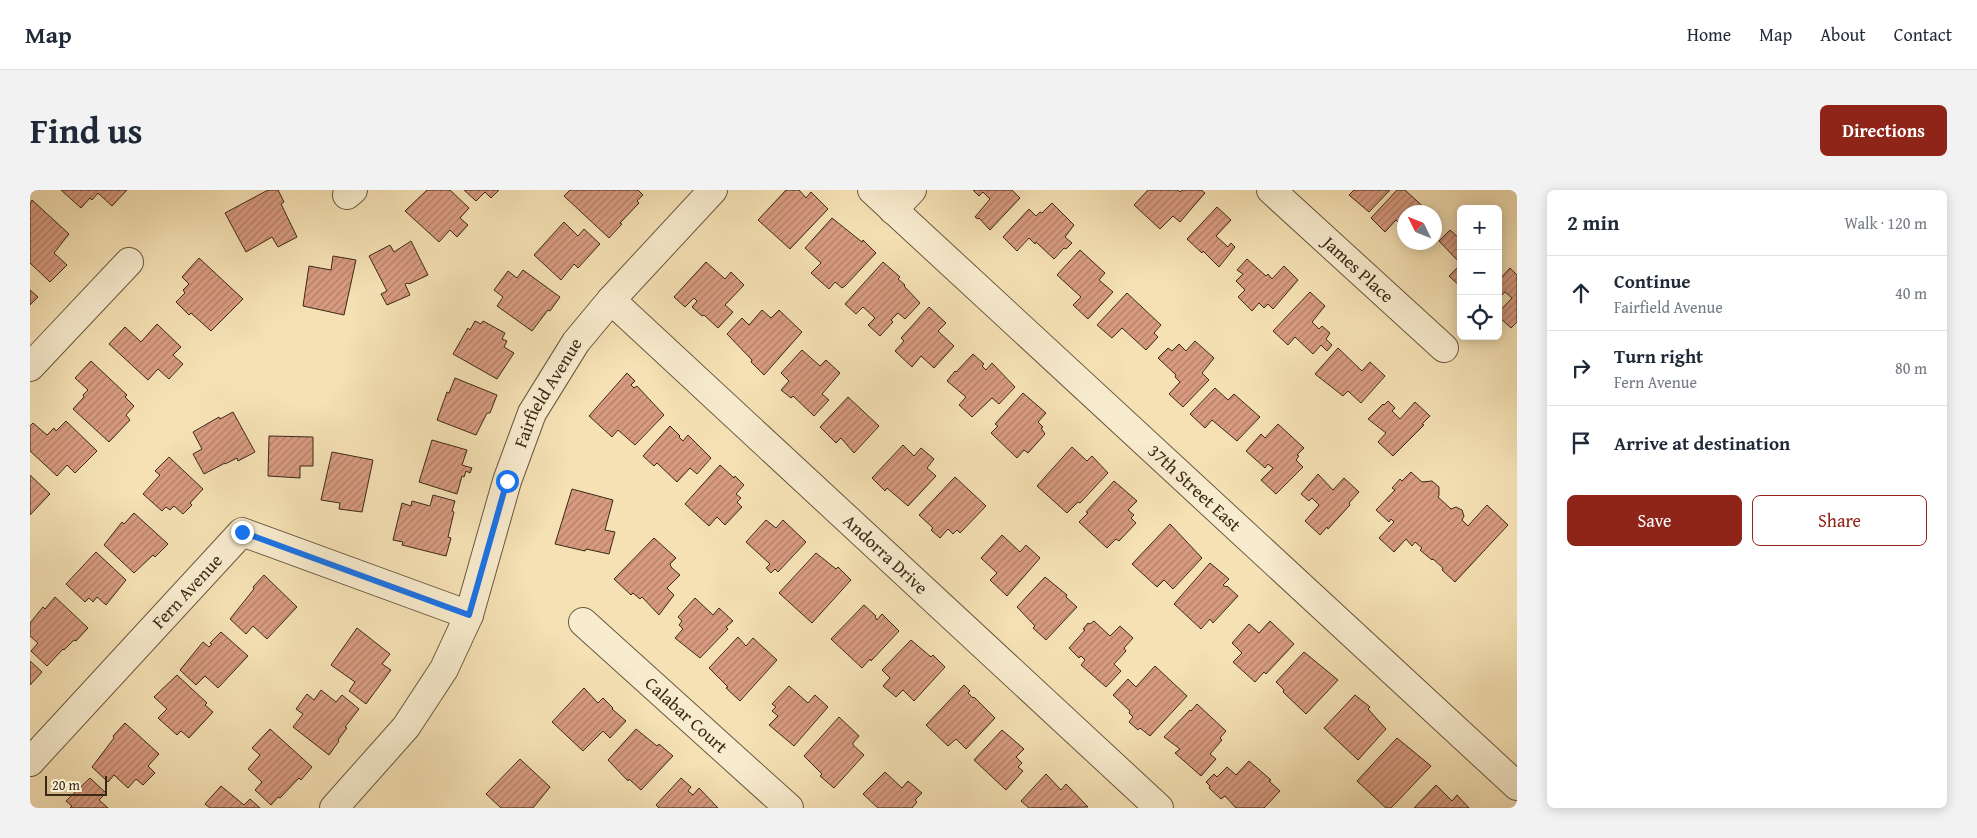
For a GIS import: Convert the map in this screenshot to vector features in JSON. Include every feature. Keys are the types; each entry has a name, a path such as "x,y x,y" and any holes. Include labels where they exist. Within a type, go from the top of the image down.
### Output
{"street":[{"name":"Fairfield Avenue","path":"334,808 406,728 444,669 469,615 507,481 532,413 576,342 611,300 714,190"},
{"name":"37th Street East","path":"872,190 1517,786"},
{"path":"893,210 912,190"},
{"name":"James Place","path":"1271,190 1444,348"},
{"path":"30,367 128,262"},
{"name":"Andorra Drive","path":"611,300 1159,808"},
{"name":"Fern Avenue","path":"30,762 242,532 469,615"},
{"name":"Calabar Court","path":"582,622 790,808"}],"building":[{"path":"61,190 127,190 112,206 98,193 92,200 90,198 81,208"},
{"path":"268,190 278,190 284,202 281,204 297,237 278,247 272,237 246,252 225,213"},
{"path":"427,190 450,190 469,208 460,218 468,225 457,237 450,230 439,242 405,211"},
{"path":"464,190 499,190 491,198 485,192 476,201"},
{"path":"570,190 638,190 643,195 637,201 639,203 609,238 564,196"},
{"path":"786,190 799,190 806,198 811,192 828,209 790,249 758,220"},
{"path":"973,190 1012,190 1020,198 990,230 979,218 975,217 990,199 983,192 979,196"},
{"path":"1148,190 1177,190 1180,192 1182,190 1201,190 1205,193 1180,222 1173,216 1160,229 1134,205"},
{"path":"1354,190 1390,190 1369,212 1349,195"},
{"path":"1397,190 1405,190 1421,205 1397,205 1397,221 1385,232 1371,218"},
{"path":"32,200 69,234 54,253 67,265 50,282 30,263 30,203"},
{"path":"1052,203 1074,225 1065,237 1072,243 1066,249 1064,248 1054,259 1029,238 1017,251 1003,237 1029,209 1036,216"},
{"path":"1217,207 1231,220 1216,236 1228,247 1231,243 1235,247 1219,267 1203,251 1202,253 1187,239"},
{"path":"832,218 862,242 863,240 876,253 845,286 842,288 835,282 829,289 811,273 821,263 805,248"},
{"path":"564,222 578,236 584,229 600,244 578,268 574,264 561,280 534,255"},
{"path":"1450,230 1457,236 1457,260 1442,244 1442,238"},
{"path":"411,241 428,275 405,284 410,295 387,305 381,294 387,291 369,256 390,245 394,252"},
{"path":"1080,250 1105,273 1099,280 1113,292 1088,319 1073,305 1081,297 1057,275"},
{"path":"333,256 356,260 344,315 303,306 309,266 331,270"},
{"path":"199,258 243,299 211,331 191,313 189,315 176,302 185,293 183,290 189,284 182,277"},
{"path":"1247,259 1272,279 1284,266 1298,280 1273,309 1268,304 1264,308 1259,303 1252,311 1238,297 1245,290 1236,281 1243,274 1237,270"},
{"path":"706,262 725,279 731,272 744,285 725,305 733,312 718,328 692,307 697,301 694,298 685,307 674,297"},
{"path":"883,262 900,277 898,279 920,303 905,319 898,313 891,320 893,322 880,336 868,325 875,318 863,307 856,314 845,304"},
{"path":"1457,268 1457,283 1449,276"},
{"path":"1510,268 1517,275 1517,322 1511,328 1502,320 1502,309 1512,298 1505,292 1502,295 1502,277"},
{"path":"523,270 560,297 532,331 497,306 503,297 494,290 508,271 517,278"},
{"path":"30,290 38,297 30,305"},
{"path":"1310,292 1325,306 1312,322 1319,329 1322,326 1330,333 1326,339 1332,345 1327,351 1321,345 1313,354 1295,337 1288,345 1273,331"},
{"path":"1127,293 1161,325 1154,333 1158,337 1146,350 1122,328 1112,338 1097,325"},
{"path":"929,307 946,323 938,331 954,346 934,368 921,356 912,367 895,351 904,341 901,338"},
{"path":"762,310 771,318 779,310 802,332 764,375 727,334 742,318 749,325"},
{"path":"475,321 481,324 483,321 505,333 502,339 507,341 504,347 514,353 497,379 453,354 468,328 470,330"},
{"path":"157,324 181,347 173,355 183,364 169,379 158,369 148,380 109,344 125,327 141,342"},
{"path":"1195,341 1214,358 1202,373 1209,380 1183,407 1169,394 1180,382 1175,377 1176,375 1158,358 1168,348 1172,351 1179,344 1186,351"},
{"path":"1338,348 1362,371 1370,362 1385,376 1361,403 1348,391 1343,396 1315,374"},
{"path":"802,350 820,366 826,360 840,373 822,394 829,400 814,416 793,396 791,398 781,390 789,381 781,373"},
{"path":"973,354 984,364 982,366 986,370 992,363 1015,387 999,404 992,398 972,417 959,405 966,397 947,381"},
{"path":"91,361 127,395 125,397 134,406 126,415 130,420 109,442 73,409 88,390 75,378"},
{"path":"627,373 635,381 631,385 634,388 637,386 664,415 635,445 618,430 612,437 589,416"},
{"path":"455,378 497,395 490,413 487,413 476,435 437,420 447,392 449,393"},
{"path":"1215,388 1228,400 1234,394 1260,417 1237,441 1212,420 1205,428 1190,414"},
{"path":"1023,393 1046,413 1038,422 1043,427 1041,428 1045,434 1028,453 1024,450 1017,458 991,433 998,426 995,424"},
{"path":"848,397 879,426 854,453 841,438 836,443 820,427"},
{"path":"1388,401 1395,408 1392,411 1400,419 1415,402 1430,416 1422,424 1424,425 1393,456 1378,442 1386,433 1368,419"},
{"path":"233,412 255,452 238,461 237,458 225,463 204,474 193,454 202,449 193,432 219,417 220,419"},
{"path":"66,421 97,451 75,473 67,465 57,476 30,451 30,426 33,423 47,435 54,428 56,431"},
{"path":"1278,424 1304,448 1297,455 1299,456 1296,460 1303,467 1276,494 1261,480 1273,468 1268,464 1265,468 1246,451 1261,434 1265,438"},
{"path":"670,426 683,441 688,435 711,458 697,474 690,468 677,482 657,463 654,466 643,456"},
{"path":"269,436 313,437 313,466 300,466 300,478 268,476"},
{"path":"432,440 467,450 462,465 472,468 470,473 466,471 464,477 462,476 457,494 419,482"},
{"path":"903,445 914,456 921,448 934,459 927,468 936,476 908,506 887,488 885,491 872,478"},
{"path":"1072,447 1087,461 1092,456 1108,473 1080,503 1078,502 1067,513 1037,486"},
{"path":"332,452 373,460 362,512 339,509 340,503 321,500"},
{"path":"169,457 203,489 183,514 174,506 170,510 166,507 162,511 143,494 160,475 155,471"},
{"path":"720,465 744,485 736,494 741,498 737,502 742,507 725,525 717,517 709,526 685,504"},
{"path":"1411,472 1422,482 1432,481 1439,487 1438,497 1451,509 1456,507 1462,510 1464,516 1462,520 1468,526 1487,505 1508,525 1455,582 1442,570 1443,568 1420,550 1422,548 1415,542 1412,546 1406,539 1394,552 1379,538 1394,522 1391,519 1389,522 1376,510 1395,490 1392,488 1400,479 1402,481"},
{"path":"1318,474 1333,490 1344,478 1359,492 1349,503 1350,505 1320,535 1305,521 1319,505 1312,498 1309,501 1301,494"},
{"path":"30,475 50,494 30,515"},
{"path":"955,477 986,506 960,533 957,530 953,534 948,529 940,538 931,530 933,528 919,515"},
{"path":"1114,481 1137,501 1128,510 1134,515 1131,518 1136,523 1119,541 1116,539 1107,548 1079,522"},
{"path":"572,489 613,500 605,530 615,532 609,554 555,544"},
{"path":"433,495 455,501 448,537 451,538 446,556 402,545 403,542 393,540 402,503 411,506 412,501 430,506"},
{"path":"134,513 168,544 134,573 104,545 122,522 124,524"},
{"path":"766,520 776,528 783,520 806,542 778,572 775,569 771,573 766,568 770,564 746,542"},
{"path":"1170,524 1202,558 1173,589 1164,580 1157,587 1132,564"},
{"path":"1002,535 1020,552 1026,545 1040,558 1007,596 990,580 997,573 981,558"},
{"path":"654,538 676,558 670,564 680,575 667,588 674,595 659,615 642,597 640,599 633,593 631,595 614,579"},
{"path":"96,552 126,580 106,605 97,597 93,602 89,598 85,602 66,584"},
{"path":"816,553 836,569 838,567 851,580 812,623 779,593"},
{"path":"1210,563 1229,579 1223,585 1227,586 1238,596 1213,623 1210,619 1201,629 1174,604"},
{"path":"264,575 297,607 267,639 253,626 246,634 230,619"},
{"path":"1045,577 1067,595 1066,597 1077,607 1046,640 1033,628 1035,626 1017,607"},
{"path":"55,597 88,628 76,641 74,640 63,649 47,666 31,651 38,643 30,636 30,623 43,607 45,609"},
{"path":"695,598 713,615 719,608 733,621 726,627 728,629 700,658 675,638 683,629 679,625 682,621 678,617"},
{"path":"864,605 876,616 877,620 882,614 899,631 862,668 831,639"},
{"path":"1094,621 1110,636 1120,626 1133,638 1124,648 1126,651 1114,664 1121,671 1106,687 1081,665 1085,660 1081,656 1079,658 1069,648 1085,630 1083,629 1088,623 1090,624"},
{"path":"1270,621 1294,644 1266,674 1264,672 1255,682 1233,662 1242,653 1232,643 1249,624 1259,633"},
{"path":"357,628 390,654 382,664 391,670 366,704 349,691 355,682 331,665"},
{"path":"221,632 248,656 218,688 205,676 196,685 180,670 203,642 209,647 212,644 210,643"},
{"path":"738,637 746,646 753,638 777,660 740,701 709,668"},
{"path":"911,640 931,657 933,655 945,667 914,701 903,690 896,697 883,686 890,678 882,670"},
{"path":"1304,652 1338,680 1306,714 1283,692 1284,690 1276,682"},
{"path":"30,661 42,672 30,685"},
{"path":"1155,666 1187,696 1150,736 1140,728 1138,730 1129,722 1133,717 1129,713 1130,711 1113,695 1128,679 1136,687"},
{"path":"177,675 207,703 205,705 213,712 189,738 181,731 177,735 158,718 167,709 154,697"},
{"path":"964,685 970,691 968,693 995,718 966,749 956,739 948,746 926,725"},
{"path":"789,686 808,703 815,695 828,707 794,746 769,725 778,716 772,711 776,707 772,704"},
{"path":"584,688 598,703 603,698 626,721 610,738 603,731 583,751 552,722"},
{"path":"321,690 336,702 342,695 359,709 345,727 347,728 329,755 293,727 303,714 296,709 307,694 314,700"},
{"path":"1355,695 1370,707 1368,709 1386,729 1358,760 1324,728"},
{"path":"1197,704 1226,731 1220,738 1222,740 1210,754 1216,759 1201,776 1175,753 1180,749 1164,737"},
{"path":"839,717 859,736 853,745 864,755 834,788 820,776 822,774 804,756"},
{"path":"125,723 159,754 148,766 155,773 143,785 136,779 128,788 114,775 108,782 92,767 114,738 113,736"},
{"path":"270,729 312,767 301,780 299,778 271,805 255,790 262,782 248,769 260,755 252,748"},
{"path":"636,729 673,756 641,790 629,779 628,781 608,760"},
{"path":"1002,730 1024,749 1016,757 1022,763 1018,767 1023,771 1006,790 974,760"},
{"path":"1397,738 1431,766 1391,808 1386,808 1357,781"},
{"path":"520,759 550,787 533,808 501,808 486,794"},
{"path":"1249,761 1271,780 1269,781 1280,791 1264,808 1236,808 1225,796 1221,799 1209,788 1210,786 1206,782 1214,774 1217,777 1227,767 1236,775"},
{"path":"885,772 902,788 908,781 922,793 915,800 917,802 912,808 878,808 863,794"},
{"path":"1046,774 1061,790 1066,784 1088,807 1029,808 1021,801"},
{"path":"90,778 106,793 99,800 108,808 70,808 72,806 66,801"},
{"path":"681,778 691,787 688,791 693,795 699,788 718,808 659,808 656,805"},
{"path":"1436,785 1452,801 1457,795 1469,808 1414,808"},
{"path":"221,786 244,805 250,799 260,808 210,808 205,804"}],"route":[{"path":"242,532 469,615 507,481"}]}
